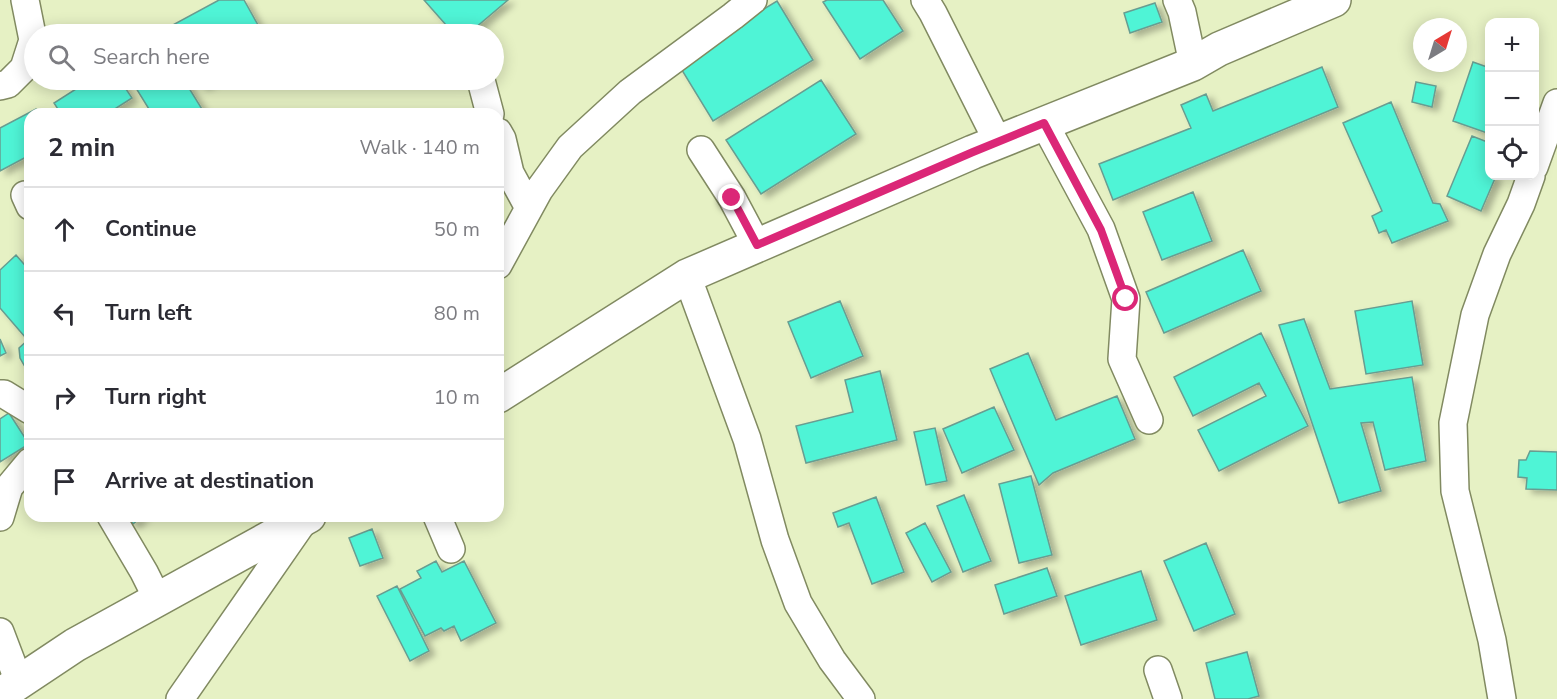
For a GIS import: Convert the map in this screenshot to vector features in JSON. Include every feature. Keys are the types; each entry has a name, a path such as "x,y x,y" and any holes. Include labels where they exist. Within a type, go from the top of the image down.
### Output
{"street":[{"path":"25,0 30,24"},
{"path":"504,254 539,190 570,147 630,92 753,0"},
{"path":"925,0 998,142"},
{"path":"1177,0 1182,12 1192,64"},
{"path":"504,392 687,276 998,142 1192,64 1334,0"},
{"path":"0,87 8,84 24,68"},
{"path":"484,90 488,108"},
{"path":"1539,159 1552,137 1557,103"},
{"path":"1044,123 1101,230 1126,299 1122,359 1149,420"},
{"path":"504,148 510,173 529,208"},
{"path":"701,150 732,198 757,245"},
{"path":"1502,699 1492,640 1455,491 1453,423 1475,315 1497,255 1530,180"},
{"path":"687,276 747,439 775,540 798,603 832,660 861,699"},
{"path":"0,394 4,394 24,406"},
{"path":"0,518 9,487 24,469"},
{"path":"115,522 158,600"},
{"path":"0,632 10,688 75,645 298,522"},
{"path":"180,699 304,522"},
{"path":"440,522 451,549"},
{"path":"1158,670 1168,699"}],"building":[{"path":"219,0 244,0 257,24 175,24"},
{"path":"424,0 508,0 480,24 445,24"},
{"path":"827,0 883,0 903,31 860,59 823,2"},
{"path":"777,1 813,60 713,121 677,62"},
{"path":"1155,3 1162,22 1130,33 1124,13"},
{"path":"1473,62 1485,66 1485,132 1453,121"},
{"path":"1322,67 1338,107 1113,200 1099,164 1191,128 1181,105 1206,94 1213,111"},
{"path":"821,80 856,134 761,194 726,140"},
{"path":"1416,82 1436,86 1432,107 1412,102"},
{"path":"74,90 127,90 132,98 116,108 57,108 54,103"},
{"path":"137,90 190,90 201,108 148,108"},
{"path":"1391,102 1433,203 1440,204 1448,221 1392,243 1386,230 1379,233 1372,216 1382,211 1343,123"},
{"path":"24,115 24,158 0,171 0,128"},
{"path":"1472,136 1485,141 1485,180 1494,180 1481,211 1447,196"},
{"path":"1193,192 1212,241 1162,260 1143,212"},
{"path":"1243,250 1261,291 1164,333 1146,292"},
{"path":"16,255 24,264 24,336 0,308 0,270"},
{"path":"840,301 863,356 811,378 788,322"},
{"path":"1412,301 1423,365 1366,374 1355,311"},
{"path":"1304,319 1330,389 1412,377 1426,461 1385,470 1373,422 1361,423 1381,491 1339,503 1279,325"},
{"path":"1261,333 1308,426 1219,471 1198,430 1266,396 1259,383 1193,416 1174,377"},
{"path":"0,339 6,353 0,356"},
{"path":"24,343 24,365 20,358 19,348"},
{"path":"1028,353 1056,420 1117,396 1135,439 1053,473 1039,485 990,369"},
{"path":"880,371 897,440 806,463 796,426 853,412 845,380"},
{"path":"994,407 1014,450 962,473 943,429"},
{"path":"9,413 24,436 24,447 0,462 0,419"},
{"path":"935,428 947,481 926,485 914,432"},
{"path":"1530,451 1557,452 1557,490 1526,489 1527,478 1518,477 1519,460 1526,460"},
{"path":"1031,476 1052,555 1019,563 999,484"},
{"path":"964,495 991,561 963,572 937,506"},
{"path":"876,497 904,572 872,584 849,523 838,527 833,513"},
{"path":"925,523 951,572 932,582 906,533"},
{"path":"372,529 383,558 360,566 349,538"},
{"path":"1206,543 1235,614 1194,631 1164,561"},
{"path":"436,561 442,572 464,561 496,623 461,641 454,626 444,631 441,628 425,636 400,589 421,578 417,571"},
{"path":"1047,568 1057,596 1004,614 995,585"},
{"path":"1141,571 1157,620 1081,645 1065,596"},
{"path":"397,586 429,651 410,661 377,596"},
{"path":"1247,652 1259,696 1248,699 1215,699 1206,663"}],"route":[{"path":"732,198 757,245 1044,123 1101,230 1126,299"}]}
